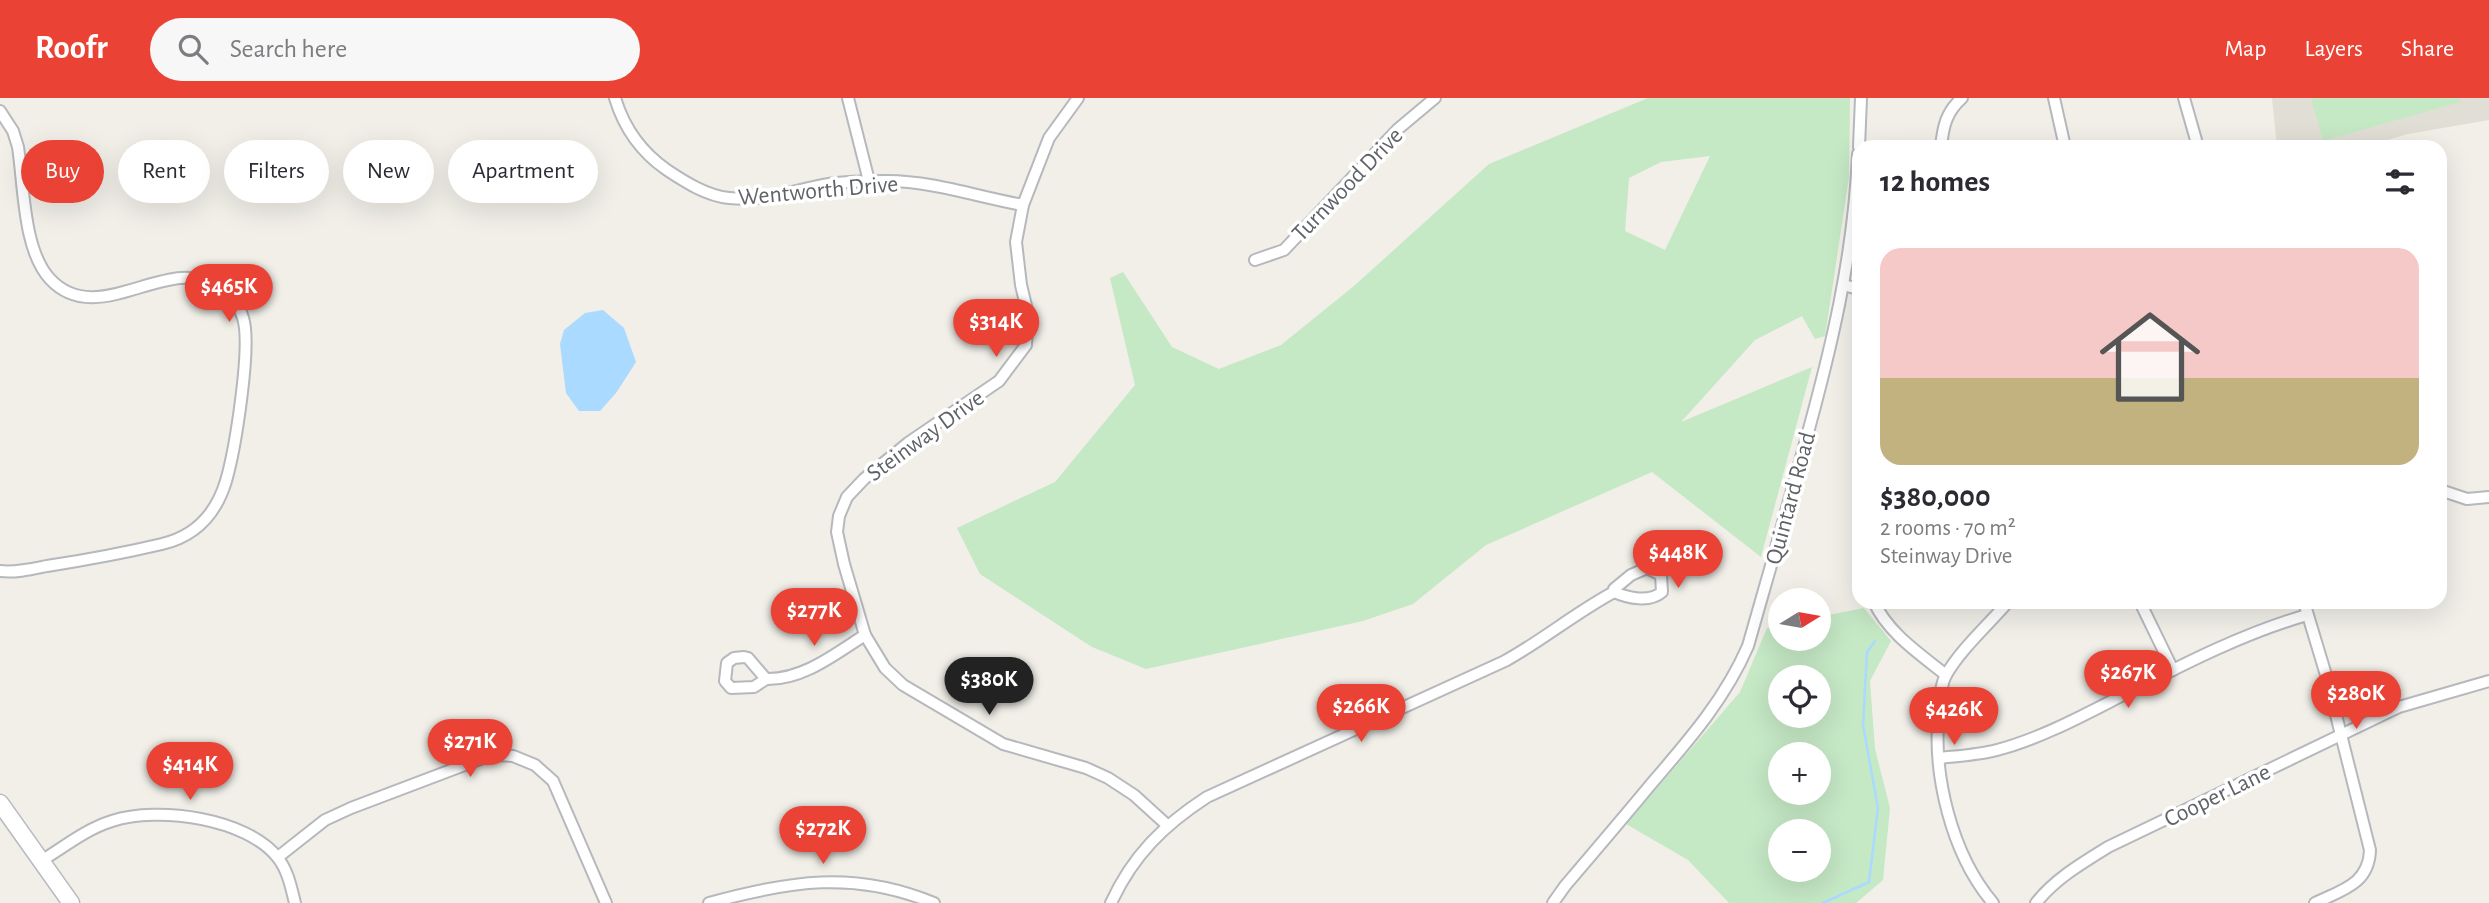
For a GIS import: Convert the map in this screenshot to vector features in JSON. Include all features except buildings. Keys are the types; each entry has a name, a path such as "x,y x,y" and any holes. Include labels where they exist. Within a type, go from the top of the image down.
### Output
{"street":[{"name":"Wentworth Drive","path":"615,98 628,132 656,162 689,185 727,198 775,198 828,184 921,181 1023,205"},
{"path":"848,98 869,181"},
{"name":"Steinway Drive","path":"1078,98 1049,138 1023,205 1016,242 1021,285 1028,314 1026,345 999,381 908,443 864,479 848,497 839,516 837,532 865,635 885,668 914,692 1003,744 1086,768 1108,778 1134,794 1167,825"},
{"name":"Turnwood Drive","path":"1255,260 1284,250 1398,129 1435,98"},
{"path":"1859,140 1861,98"},
{"path":"1942,140 1949,111 1962,98"},
{"path":"2054,98 2063,140"},
{"path":"2184,98 2196,140"},
{"path":"0,111 13,131 18,147 32,245 39,265 51,280 64,290 90,298 180,278 198,279 214,285 232,299 244,321 246,340 227,478 219,502 197,529 174,541 102,558 18,571 0,571"},
{"name":"Quintard Road","path":"1553,903 1718,703 1748,646 1823,378 1844,285 1852,231"},
{"path":"1844,285 1852,287"},
{"path":"2447,492 2467,499 2489,496"},
{"path":"1111,903 1132,865 1167,825 1207,797 1505,661 1538,642 1570,617 1614,592"},
{"path":"1878,609 1900,637 1946,675"},
{"path":"1993,903 1969,868 1956,839 1939,758 1938,721 1941,691 1946,675 2002,609"},
{"path":"2143,609 2173,670"},
{"path":"2306,609 2326,675 2370,850 2370,864 2363,876 2315,903"},
{"path":"1939,758 1980,753 2033,738 2255,632 2307,615"},
{"path":"766,679 779,680 803,673 865,635"},
{"name":"Cooper Lane","path":"2036,903 2051,886 2078,865 2108,847 2399,707 2489,681"},
{"path":"278,857 325,820 351,808 482,758 496,755 513,757 535,765 553,781 606,903"},
{"path":"0,803 71,903"},
{"path":"41,861 88,831 112,821 158,815 194,818 251,835 278,857 290,882 295,903"},
{"path":"709,903 783,885 833,881 871,885 915,900 934,903"}],"shaded area":[{"path":"2272,98 2489,98 2489,120 2388,140 2276,140"}],"green space":[{"path":"1648,98 1850,98 1849,177 1825,336 1815,339 1802,316 1755,340 1681,422 1812,367 1761,557 1652,472 1486,545 1413,604 1363,621 1146,669 1092,647 980,574 957,528 1055,482 1135,385 1110,278 1123,272 1172,347 1219,369 1281,345 1354,286 1489,164","holes":["1710,156 1665,250 1625,231 1629,178 1661,162"]},
{"path":"2311,98 2459,98 2460,102 2323,140"},
{"path":"1865,609 1891,641 1870,681 1875,749 1890,808 1883,880 1856,903 1729,903 1688,860 1626,824 1740,692 1767,628 1768,651 1831,651 1831,614"}],"water":[{"path":"603,310 624,328 636,362 616,393 600,411 579,411 566,393 560,344 564,330 585,313"}],"waterway":[{"path":"1823,903 1869,882 1878,808 1863,725 1867,652 1875,641"}]}
